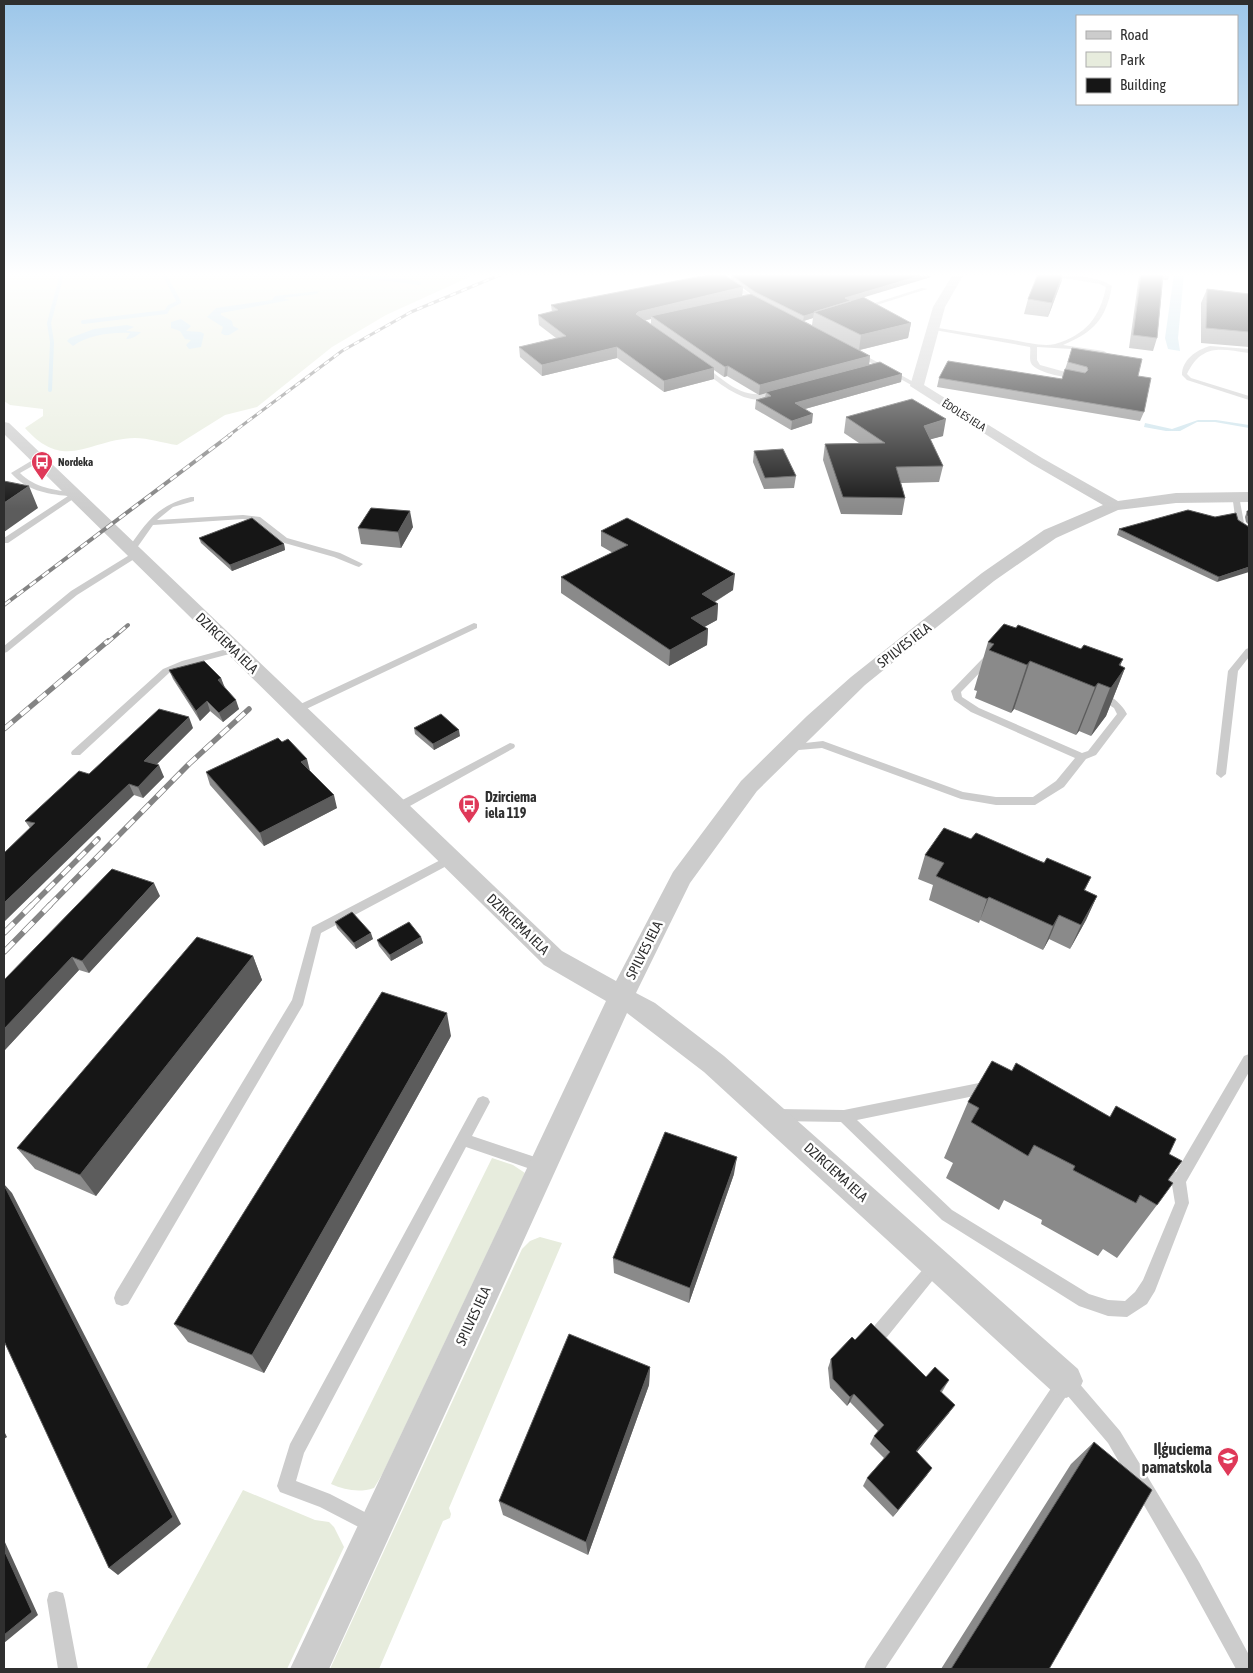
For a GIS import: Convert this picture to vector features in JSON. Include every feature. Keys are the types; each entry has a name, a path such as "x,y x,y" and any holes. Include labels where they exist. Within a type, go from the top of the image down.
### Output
{"street":[{"path":"917,386 926,352"},
{"name":"ĒDOLES IELA","path":"917,386 1037,461 1114,506"},
{"name":"DZIRCIEMA IELA","path":"4,426 553,958 622,995 661,1021 714,1064 1066,1382"},
{"name":"SPILVES IELA","path":"309,1669 622,995 681,878 749,786 786,748 818,733 858,681 988,577 1050,534 1114,506 1176,498 1242,496"}],"lane":[{"path":"854,352 917,386"},
{"path":"1034,352 1034,361 1041,368 1081,378"},
{"path":"1097,352 1108,354"},
{"path":"1197,352 1188,363 1184,374 1189,379 1249,398"},
{"path":"698,364 747,398 759,399 788,391"},
{"path":"873,369 882,366"},
{"path":"39,460 15,473 23,482 48,492 75,495"},
{"path":"5,541 75,495"},
{"path":"1242,496 1236,506 1240,524 1249,530"},
{"path":"4,650 74,593 134,552 151,523 162,509 169,504 191,499"},
{"path":"151,523 235,517 257,519 284,540 337,554 358,564"},
{"path":"296,710 474,626"},
{"path":"76,753 166,671 185,663 234,650"},
{"path":"1221,774 1233,671 1249,651"},
{"path":"1004,657 987,659 956,691 957,698 975,710 1082,757"},
{"path":"818,733 961,795 996,801 1035,801 1060,784 1082,757 1092,753 1122,714 1118,706 1090,692"},
{"path":"398,808 510,746"},
{"path":"122,1298 298,1001 316,930 450,859"},
{"path":"844,1116 947,1215 1085,1300 1108,1308 1127,1309 1141,1298 1149,1285 1182,1203 1180,1182 1249,1060"},
{"path":"772,1115 844,1116 979,1089 1002,1097"},
{"path":"376,1527 324,1500 286,1486 296,1450 483,1102"},
{"path":"463,1140 542,1166"},
{"path":"1145,1165 1180,1182"},
{"path":"881,1331 937,1264"},
{"path":"874,1669 1066,1382 1114,1437 1192,1569 1246,1669"},
{"path":"56,1600 68,1669"}],"green space":[{"path":"4,352 326,352 257,407 225,415 177,445 135,438 78,450 65,451 53,449 39,441 25,428 43,416 43,409 10,405 4,401"},
{"path":"492,1158 513,1165 525,1173 383,1473 374,1488 368,1490 352,1490 331,1484"},
{"path":"540,1237 562,1243 449,1508 450,1518 443,1521 379,1669 330,1669 522,1249 530,1241"},
{"path":"243,1490 315,1520 329,1522 334,1527 344,1547 287,1669 146,1669"}],"water":[{"path":"1198,420 1216,420 1249,425 1249,428 1215,422 1197,422 1180,431 1166,431 1144,427 1145,423 1172,429"}],"building":[{"path":"525,352 596,352 542,365"},
{"path":"624,352 691,352 714,368 664,381"},
{"path":"703,352 862,352 870,356 760,385 728,366 725,367"},
{"path":"1071,352 1098,352 1142,359 1138,376 1151,378 1144,412 939,378 948,361 1062,379 1065,369 1085,373 1088,370 1087,367 1068,362"},
{"path":"880,362 902,374 795,403 813,414 792,421 756,400 771,396 766,392"},
{"path":"912,399 946,419 924,426 943,466 896,467 905,498 843,497 825,444 885,443 846,417"},
{"path":"783,449 796,476 765,478 754,451"},
{"path":"4,481 29,486 4,503"},
{"path":"371,508 410,511 398,532 358,528"},
{"path":"1188,510 1215,517 1236,513 1238,520 1249,527 1249,567 1219,577 1119,529"},
{"path":"252,518 284,544 230,565 199,538"},
{"path":"627,518 735,574 702,594 718,604 691,618 708,629 670,650 561,577 628,545 601,531"},
{"path":"1004,624 1016,628 1018,625 1081,649 1084,645 1123,659 1119,665 1125,668 1111,688 1098,683 1095,687 1030,661 1027,665 989,650 994,644 988,642"},
{"path":"204,661 221,678 218,680 236,700 219,713 207,701 196,711 169,670"},
{"path":"159,709 189,717 144,761 159,765 138,787 129,784 4,903 4,853 35,823 25,821 79,771 89,774"},
{"path":"441,714 459,730 433,744 414,728"},
{"path":"278,738 282,742 288,739 307,759 301,762 334,795 260,833 206,772"},
{"path":"944,828 971,839 976,833 1044,863 1047,858 1091,877 1084,890 1097,896 1081,925 1059,915 1053,926 989,897 987,899 936,876 944,863 925,855"},
{"path":"112,869 154,883 82,961 72,957 4,1029 4,980"},
{"path":"352,912 371,933 354,943 335,922"},
{"path":"409,922 421,937 390,955 377,940"},
{"path":"197,937 253,956 80,1175 17,1148"},
{"path":"382,992 447,1013 252,1355 174,1324"},
{"path":"992,1061 1012,1071 1016,1063 1110,1117 1116,1106 1176,1139 1169,1154 1182,1161 1168,1180 1173,1183 1157,1205 1140,1195 1136,1203 1073,1170 1075,1166 1034,1145 1028,1156 971,1122 979,1108 968,1102"},
{"path":"665,1132 737,1157 690,1288 613,1258"},
{"path":"4,1185 173,1517 109,1568 4,1341"},
{"path":"871,1323 926,1377 935,1367 949,1380 940,1391 955,1405 916,1451 932,1468 898,1510 867,1478 890,1452 874,1436 884,1425 854,1394 850,1397 833,1379 831,1359 852,1337 855,1340"},
{"path":"569,1334 650,1367 586,1542 499,1501"},
{"path":"1094,1442 1152,1490 1049,1669 951,1669"},
{"path":"4,1550 32,1612 4,1635"}],"waterway":[{"path":"50,390 52,352"}],"railway":[{"path":"228,436 341,352"},
{"path":"4,605 230,435"},
{"path":"107,643 128,625"},
{"path":"4,729 108,641"},
{"path":"49,906 189,764 249,709"},
{"path":"4,933 98,839"},
{"path":"4,952 50,905"}],"place":[{"name":"Nordeka","path":"42,481"},
{"name":"Dzirciema iela 119","path":"469,824"},
{"name":"Iļģuciema pamatskola","path":"1228,1477"}]}
